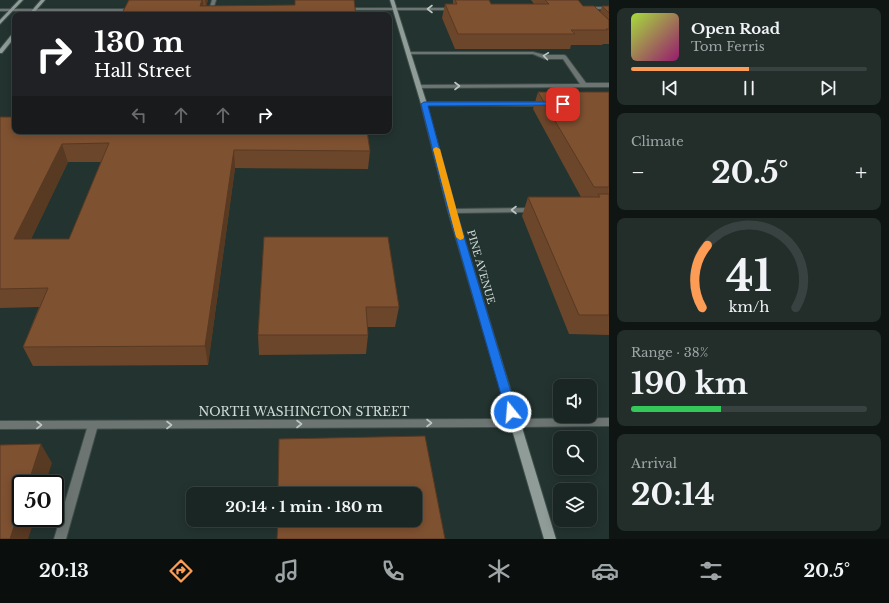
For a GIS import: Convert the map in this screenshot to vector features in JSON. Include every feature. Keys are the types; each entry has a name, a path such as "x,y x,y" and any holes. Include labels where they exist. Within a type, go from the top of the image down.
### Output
{"main road":[{"path":"0,23 20,0"},
{"path":"34,10 43,0"},
{"name":"PINE AVENUE","path":"392,0 424,104 452,210 550,539"},
{"path":"0,52 12,38"}],"street":[{"path":"211,10 214,0"},
{"path":"586,13 582,8 609,8"},
{"path":"337,9 457,9"},
{"path":"0,10 142,10"},
{"path":"204,10 219,10"},
{"path":"408,54 533,53 545,57 564,57 584,85"},
{"path":"418,86 609,85"},
{"path":"424,104 547,104"},
{"path":"452,210 538,210"},
{"name":"NORTH WASHINGTON STREET","path":"0,425 609,422"},
{"path":"60,539 93,425"}],"building":[{"path":"129,0 202,0 200,6 295,5 295,0 354,0 356,12 123,12"},
{"path":"455,0 489,0 491,4 549,4 545,0 578,0 583,6 594,6 609,20 609,29 571,30 575,34 458,34 445,4 457,4"},
{"path":"602,6 609,6 609,13"},
{"path":"538,92 609,92 609,187 594,187"},
{"path":"0,117 12,117 12,134 367,134 370,151 234,150 205,346 23,347 48,288 0,289","holes":["109,143 69,239 14,239 62,144"]},
{"path":"598,194 609,194 609,315 579,315 528,197 600,197"},
{"path":"264,237 388,237 399,307 366,307 368,335 258,335"},
{"path":"425,436 445,539 277,539 278,527 422,527 422,487 278,487 279,439"},
{"path":"41,444 31,475 12,475 12,527 14,527 10,539 0,539 0,445"}],"slow traffic":[{"path":"436,149 460,237"}],"route":[{"path":"511,412 452,210 424,104 563,104"}]}
